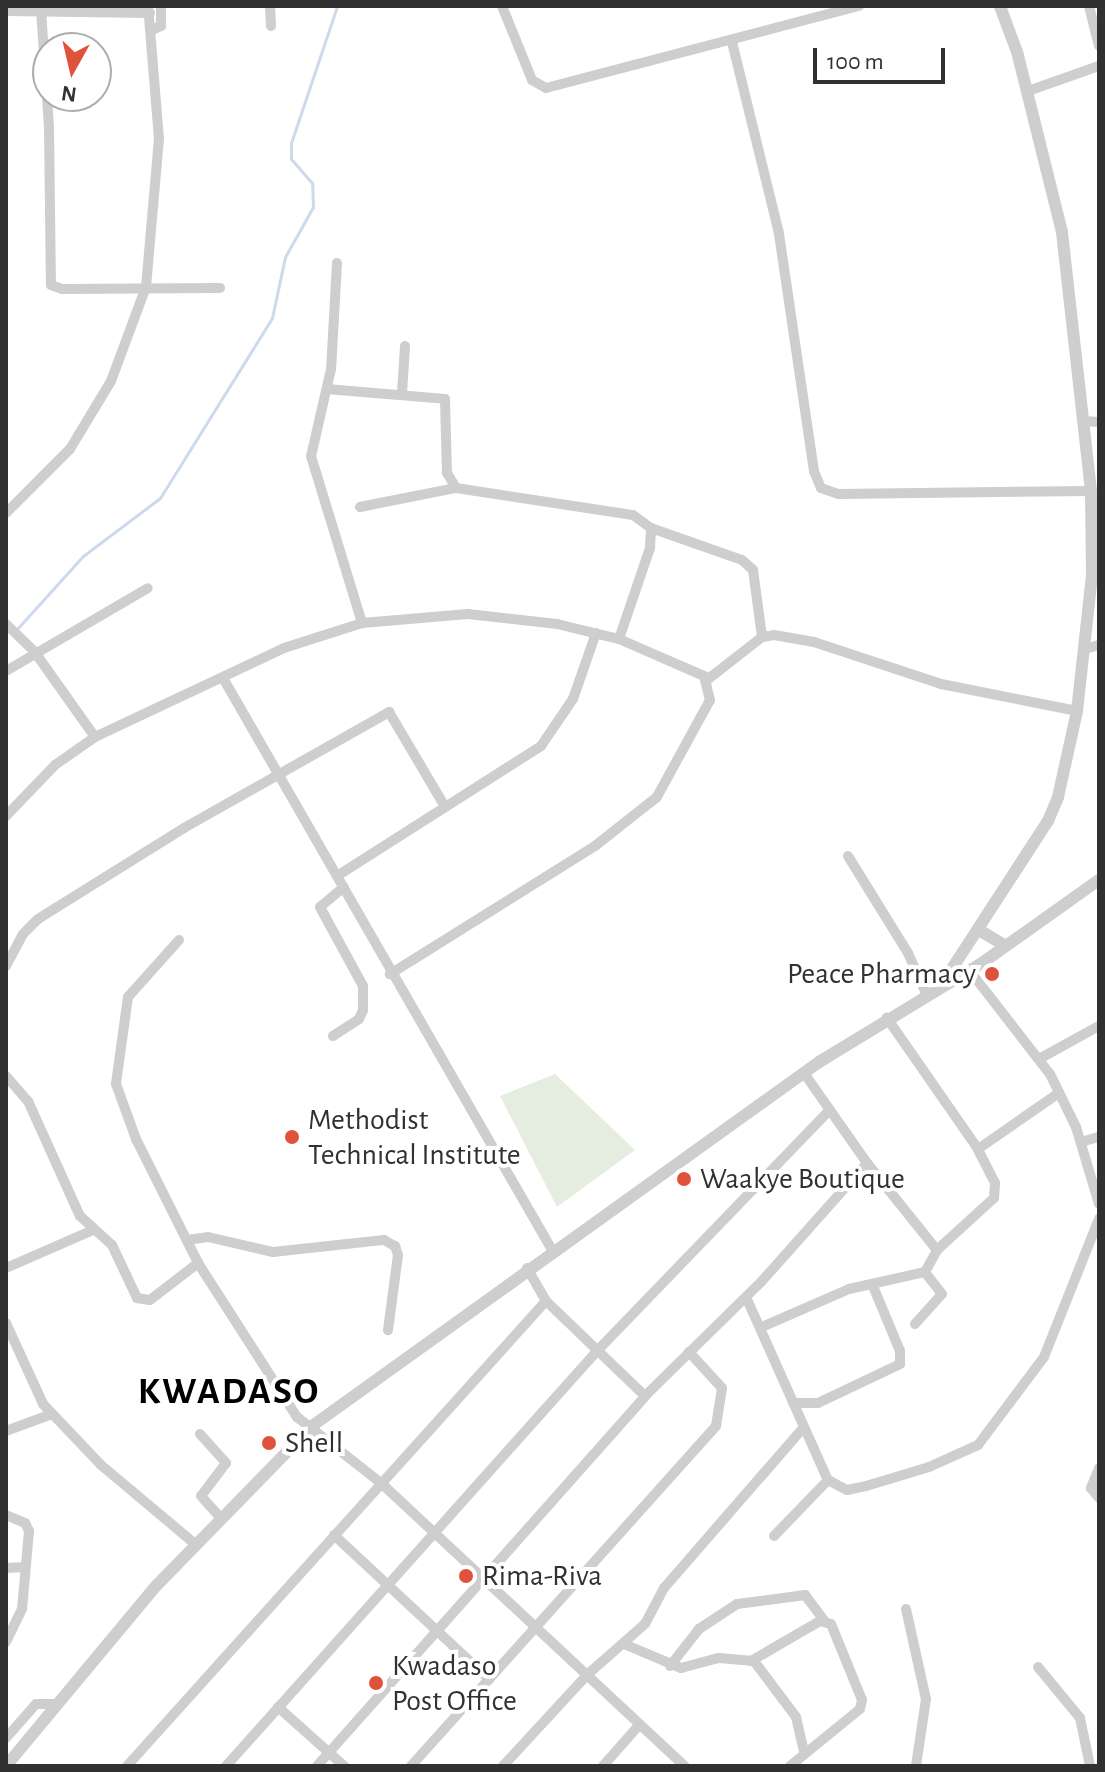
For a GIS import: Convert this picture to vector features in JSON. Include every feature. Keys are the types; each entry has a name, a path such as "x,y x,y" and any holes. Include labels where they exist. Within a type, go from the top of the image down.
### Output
{"street":[{"path":"152,30 161,26 161,6"},
{"path":"270,6 271,26"},
{"path":"502,6 532,80 546,88 732,42 859,6"},
{"path":"942,983 1048,821 1065,774 1077,711 1092,575 1091,491 1062,232 1028,91 1000,6"},
{"path":"41,10 49,127 51,285 220,288"},
{"path":"6,11 149,10 159,139 146,287 111,381 70,449 6,513"},
{"path":"1093,11 1099,46"},
{"path":"732,42 779,234 814,471 821,488 838,494 1091,491"},
{"path":"1028,91 1099,66"},
{"path":"337,263 327,389 311,456 362,623"},
{"path":"402,393 405,346"},
{"path":"327,389 402,393 447,402 447,473 456,488"},
{"path":"1084,421 1099,422"},
{"path":"360,507 456,488 633,515 651,528 742,560 753,570 762,637"},
{"path":"619,639 650,548 651,528"},
{"path":"6,671 34,651 148,588"},
{"path":"6,816 55,765 95,737 305,640 362,623 468,614 596,633 699,671 707,680 710,700 657,797 595,846 390,974"},
{"path":"7,625 34,651 95,737"},
{"path":"337,876 444,805 513,767 555,731 583,676 596,633"},
{"path":"707,680 762,637 814,642 941,684 1077,711"},
{"path":"1085,649 1099,645"},
{"path":"223,678 344,887 390,974 552,1250"},
{"path":"6,966 23,934 38,919 279,775 392,712 444,805"},
{"path":"848,856 908,953 926,993"},
{"path":"6,1766 195,1544 312,1426 552,1250 804,1073 942,983 970,971 1099,880"},
{"path":"333,1036 359,1019 363,1010 363,986 320,907 344,887"},
{"path":"979,930 1006,946"},
{"path":"179,940 128,997 116,1084 136,1139 198,1263 297,1417 381,1483 684,1766"},
{"path":"970,971 1039,1059 1059,1093 1081,1142 1099,1204"},
{"path":"762,1327 841,1292 925,1272 937,1250 994,1198 995,1183 978,1149 887,1018"},
{"path":"1039,1059 1099,1026"},
{"path":"804,1073 867,1163 937,1250"},
{"path":"6,1076 28,1101 80,1216 112,1245 141,1301 150,1300 198,1263"},
{"path":"978,1149 1059,1093"},
{"path":"226,1766 597,1351 830,1110"},
{"path":"1081,1142 1099,1137"},
{"path":"317,1766 645,1396 746,1297 867,1163"},
{"path":"746,1297 828,1480 847,1490 866,1486 941,1463 978,1445 1044,1357 1099,1219"},
{"path":"6,1268 93,1230"},
{"path":"187,1240 208,1237 273,1252 384,1240 395,1246 398,1255 388,1330"},
{"path":"527,1268 546,1301 645,1396"},
{"path":"915,1324 942,1294 925,1272"},
{"path":"793,1403 818,1403 900,1364 900,1351 873,1286"},
{"path":"127,1766 546,1301"},
{"path":"6,1323 36,1393 52,1414 101,1465 195,1544"},
{"path":"411,1766 716,1426 722,1388 689,1352"},
{"path":"6,1431 52,1414"},
{"path":"503,1766 588,1674 645,1624 664,1588 804,1427"},
{"path":"200,1434 226,1463 201,1496 221,1518"},
{"path":"1099,1468 1091,1488 1099,1498"},
{"path":"774,1536 828,1480"},
{"path":"6,1515 28,1527 21,1614 6,1642"},
{"path":"334,1535 489,1679"},
{"path":"6,1568 25,1567"},
{"path":"670,1666 699,1629 737,1604 805,1595 825,1622 835,1628 862,1700 860,1709 804,1751 790,1766"},
{"path":"906,1609 926,1699 916,1766"},
{"path":"624,1644 670,1666 719,1658 754,1661 825,1622"},
{"path":"754,1661 796,1717 804,1751"},
{"path":"1038,1667 1080,1718 1090,1766"},
{"path":"6,1738 36,1704 58,1704"},
{"path":"278,1707 344,1766"},
{"path":"603,1766 639,1725"}],"shaded area":[{"path":"555,1074 635,1150 557,1207 500,1096"}],"waterway":[{"path":"17,629 83,556 160,498 272,318 285,257 313,207 312,183 291,159 291,143 337,6"}],"place":[{"name":"Peace Pharmacy","path":"992,974"},
{"name":"Methodist Technical Institute","path":"292,1137"},
{"name":"Waakye Boutique","path":"684,1179"},
{"name":"Shell","path":"269,1443"},
{"name":"Rima-Riva","path":"466,1576"},
{"name":"Kwadaso Post Office","path":"376,1683"}],"district":[{"name":"KWADASO","path":"229,1393"}]}
